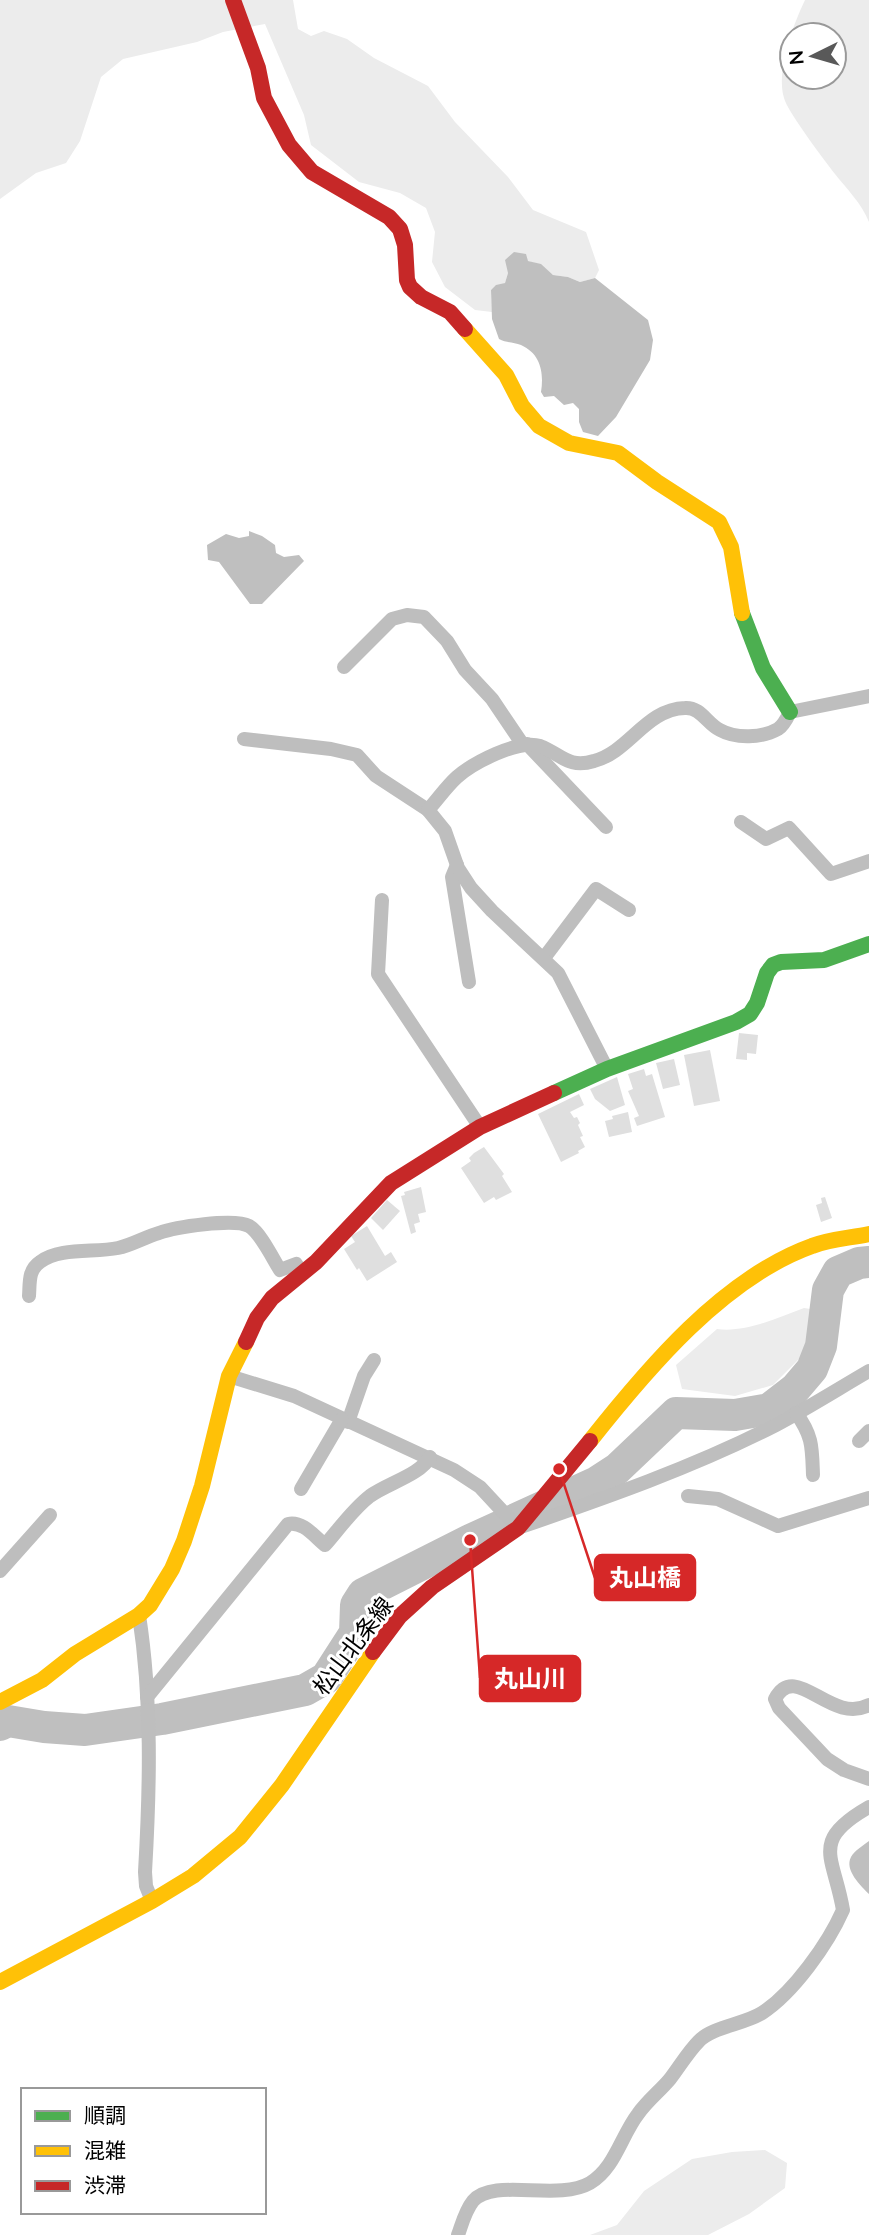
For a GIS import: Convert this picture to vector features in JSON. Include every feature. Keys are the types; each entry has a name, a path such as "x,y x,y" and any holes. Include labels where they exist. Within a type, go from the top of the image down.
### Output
{"street":[{"path":"233,0 258,68 264,98 289,145 312,172 376,208 400,229 410,287 421,297 450,312 506,375 522,406 539,426 569,443 618,453 719,522 731,547 738,600 746,626 763,668 790,712"},
{"path":"344,667 392,619 407,615 424,617 447,641 465,670 492,699 525,745 606,827"},
{"path":"428,810 445,789 472,766 516,746 541,746 564,760 577,764 593,762 607,757 642,726 677,709 688,707 699,711 719,730 748,736 778,729 790,712 869,696"},
{"path":"244,739 331,749 357,755 376,776 428,810 445,831 457,866 471,888 558,973 607,1069"},
{"path":"741,822 766,839 789,828 831,874 869,861"},
{"path":"457,866 452,877 469,982"},
{"path":"544,958 596,888 629,910"},
{"path":"382,900 378,974 480,1127"},
{"path":"0,1702 42,1680 75,1654 139,1615 150,1605 184,1541 202,1486 229,1377 257,1318 272,1298 316,1262 391,1183 480,1127 607,1069 736,1022 750,1014 757,1003 766,973 773,965 781,962 824,960 869,944"},
{"path":"29,1296 31,1271 54,1254 113,1249 159,1232 187,1226 235,1223 248,1226 256,1231 280,1270 296,1264 302,1273"},
{"name":"松山北条線","path":"0,1982 152,1901 193,1876 240,1837 282,1785 357,1673 400,1616 432,1587 519,1528 627,1394 701,1318 736,1287 777,1262 813,1245 869,1234"},
{"path":"301,1489 345,1421 363,1376 374,1360"},
{"path":"229,1377 294,1396 430,1457 480,1487 519,1528 711,1455 796,1413 869,1371"},
{"path":"796,1413 811,1439 813,1475"},
{"path":"147,1697 288,1524 297,1523 306,1528 325,1545 369,1497 422,1468 430,1457"},
{"path":"688,1496 718,1499 778,1526 869,1498"},
{"path":"0,1571 50,1515"},
{"path":"139,1615 147,1697 149,1771 145,1872 146,1886 152,1901"},
{"path":"869,1705 860,1710 834,1707 801,1686 789,1686 779,1692 775,1699 779,1708 827,1759 844,1770 869,1779"},
{"path":"458,2235 467,2209 483,2192 548,2192 579,2188 591,2182 602,2173 617,2152 638,2112 668,2081 700,2039 761,2014 788,1991 804,1973 843,1910 840,1889 830,1859 830,1843 839,1828 869,1807"}],"shaded area":[{"path":"0,0 293,0 298,29 311,36 324,31 347,39 374,58 428,86 455,122 508,177 533,210 586,232 599,270 595,278 580,282 553,275 541,265 528,261 508,273 505,283 491,290 492,312 475,310 445,287 432,262 435,232 426,208 400,193 359,182 311,145 304,115 265,24 223,32 197,42 123,59 101,77 80,141 66,163 36,173 0,199"},
{"path":"805,0 869,0 869,222 799,124 783,91 848,91 848,21 797,21"},
{"path":"514,252 526,254 528,261 541,264 553,275 580,282 595,278 648,320 653,340 650,360 616,417 598,436 583,432 579,422 579,409 573,403 564,405 554,396 544,397 541,392 540,365 533,353 521,345 499,339 492,319 491,290 496,285 505,283 508,273 505,260"},
{"path":"249,531 275,545 276,553 284,557 299,555 304,561 262,604 250,604 219,562 208,560 207,545 226,534 239,538 249,536"},
{"path":"804,1308 824,1311 804,1354 773,1385 735,1396 682,1389 676,1365 717,1329 750,1327"},
{"path":"869,1841 869,1894 854,1877 849,1862 854,1853"},
{"path":"765,2150 787,2163 785,2188 749,2214 708,2235 590,2235 617,2225 644,2191 692,2159"}],"building":[{"path":"739,1033 758,1035 756,1054 747,1053 747,1060 736,1059"},
{"path":"710,1050 720,1101 694,1106 684,1055"},
{"path":"674,1059 680,1085 663,1089 656,1063"},
{"path":"644,1069 646,1076 652,1074 665,1117 637,1126 634,1118 639,1116 628,1091 633,1089 628,1074"},
{"path":"617,1077 625,1105 610,1111 595,1099 590,1089"},
{"path":"579,1094 584,1105 570,1112 580,1123 578,1125 583,1136 580,1137 585,1147 561,1162 538,1114"},
{"path":"628,1112 632,1132 609,1137 605,1121 613,1119 612,1116"},
{"path":"484,1147 504,1174 502,1176 512,1192 484,1203 461,1168 471,1161 469,1158 474,1153"},
{"path":"421,1187 426,1212 418,1214 420,1222 414,1224 416,1232 411,1234 401,1196 405,1195 404,1192"},
{"path":"825,1197 832,1218 821,1222 816,1205 822,1203 821,1198"},
{"path":"387,1200 400,1211 383,1230 371,1218"},
{"path":"367,1226 385,1256 391,1252 397,1262 367,1281 344,1249 355,1242 351,1236"}],"waterway":[{"path":"0,1725 8,1721 85,1730 162,1719 305,1690 326,1678 355,1633 356,1605 363,1594 470,1540 597,1482 617,1469 676,1413 735,1415 769,1409 795,1389 812,1369 821,1346 828,1290 838,1272 859,1263 869,1262"}],"traffic: fast":[{"path":"742,613 763,668 790,712"},
{"path":"554,1093 607,1069 736,1022 750,1014 773,965 781,962 824,960 869,944"}],"traffic: slow":[{"path":"465,329 506,375 522,406 539,426 569,443 618,453 719,522 731,547 742,613"},
{"path":"590,1441 662,1356 718,1303 748,1280 779,1261 812,1246 869,1234"},
{"path":"0,1702 42,1680 75,1654 139,1615 150,1605 172,1569 184,1541 202,1486 229,1376 246,1342"},
{"path":"0,1982 152,1901 193,1876 240,1837 282,1785 373,1652"}],"traffic: jam":[{"path":"233,0 258,68 264,98 289,145 312,172 389,217 400,229 405,245 407,280 410,287 421,297 450,312 465,329"},
{"path":"246,1342 257,1318 272,1298 316,1262 391,1183 480,1127 554,1093"},
{"path":"373,1652 400,1616 432,1587 518,1528 590,1441"}],"place":[{"name":"丸山橋","path":"559,1469"},
{"name":"丸山川","path":"470,1540"}]}
